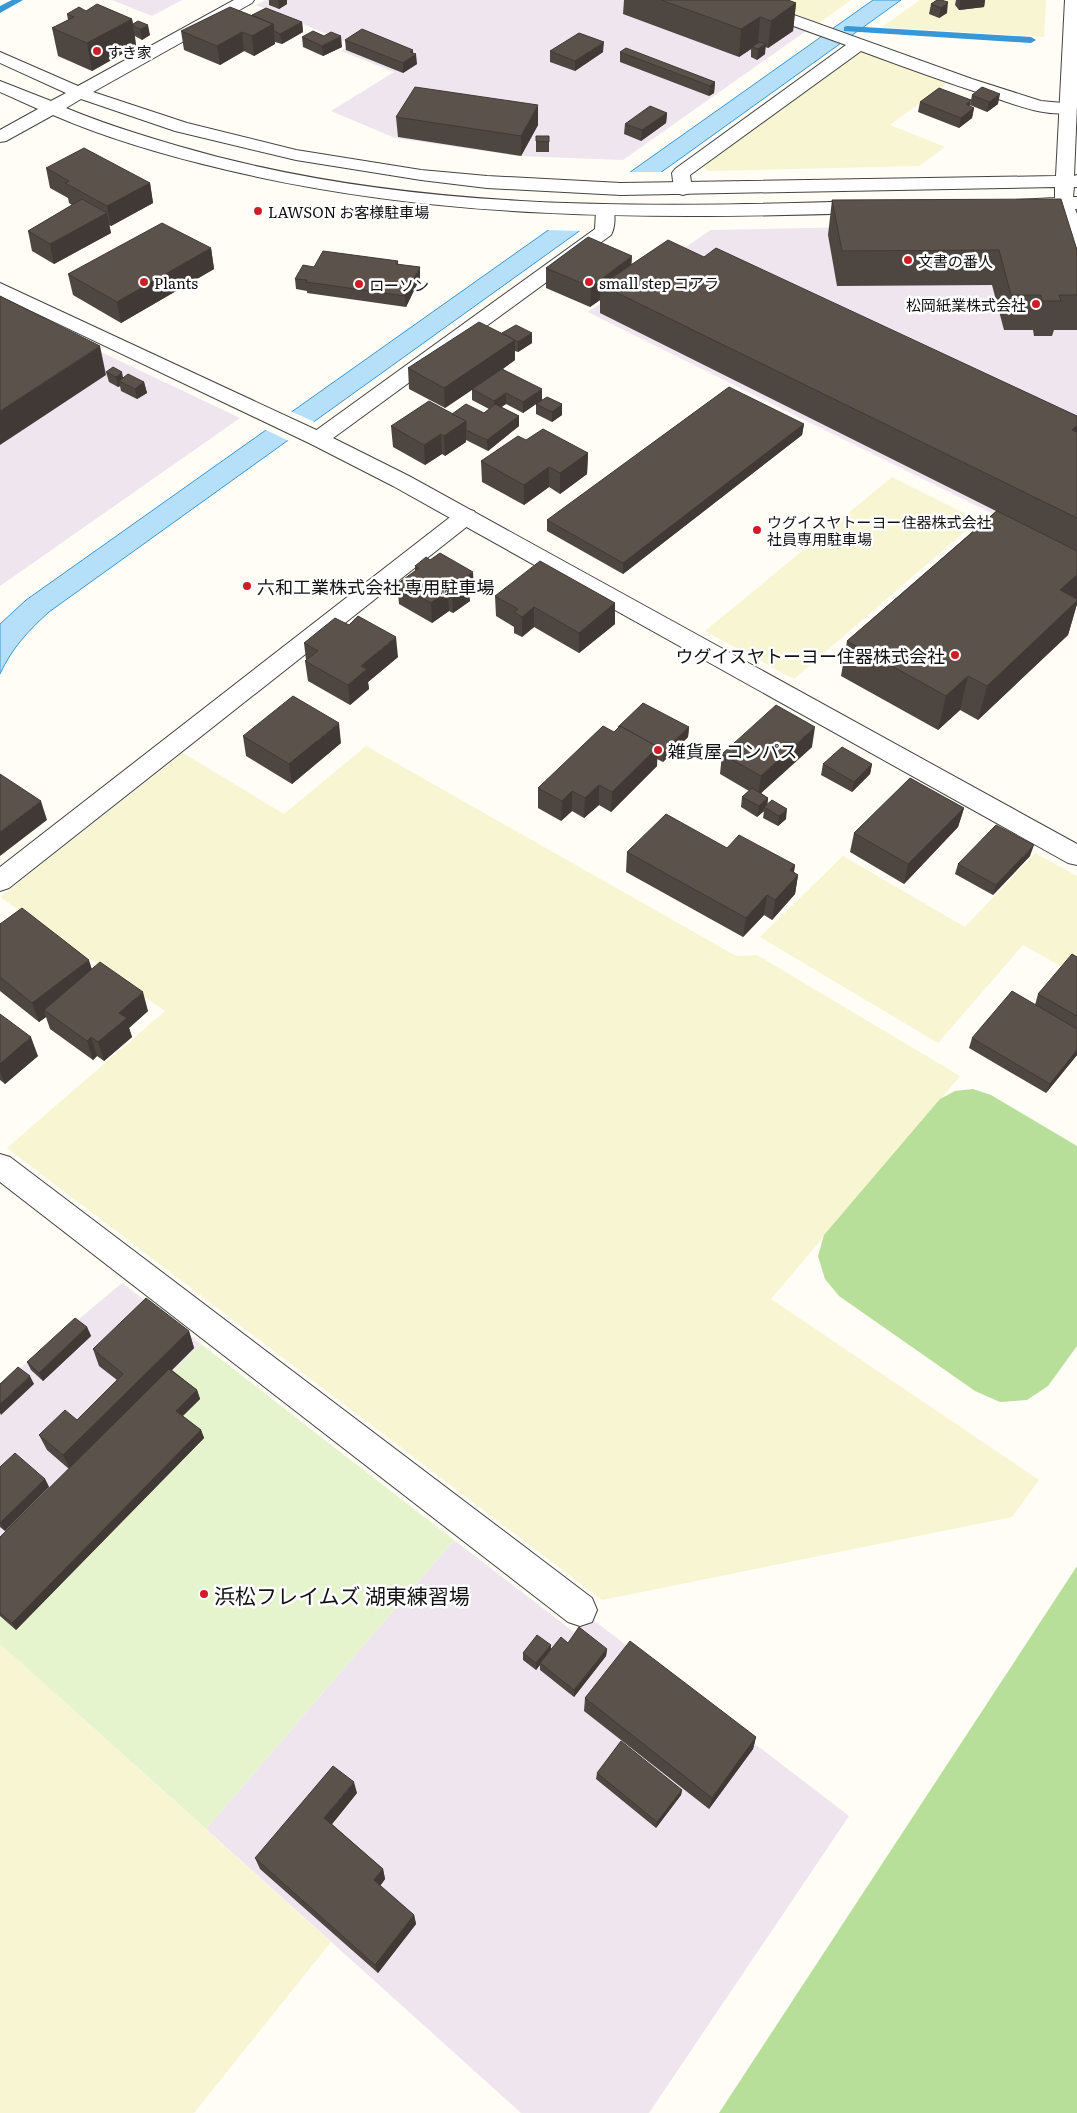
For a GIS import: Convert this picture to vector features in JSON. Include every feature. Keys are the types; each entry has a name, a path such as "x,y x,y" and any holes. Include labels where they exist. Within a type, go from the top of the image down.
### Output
{"street":[{"path":"0,137 246,0"},
{"path":"736,0 975,86 1039,106 1068,108"},
{"path":"1073,0 1068,108 1071,203 1077,242"},
{"path":"683,189 681,173 857,43"},
{"path":"0,57 79,93 180,127 296,155 422,176 496,183 649,189 1071,181"},
{"path":"0,86 50,109 156,146 277,176 410,197 610,215 890,207"},
{"path":"1010,204 1071,203"},
{"path":"314,437 604,232 610,215"},
{"path":"0,289 314,437 466,516 1077,856"},
{"path":"0,880 466,516"},
{"path":"0,1166 580,1610"}],"shaded area":[{"path":"112,0 182,0 152,16"},
{"path":"266,0 719,0 806,31 623,160 518,156 395,138 331,111 394,72 341,51 351,44 256,5"},
{"path":"754,0 851,0 819,23"},
{"path":"920,0 1046,0 1044,37 882,27"},
{"path":"859,50 947,83 890,125 945,147 919,166 708,171 702,165"},
{"name":"松岡紙業株式会社","path":"1046,223 1077,290 1077,556 588,312 711,230"},
{"path":"0,304 240,418 0,586"},
{"path":"892,477 978,520 794,679 705,631"},
{"path":"366,746 736,956 757,955 960,1076 771,1299 1039,1480 1012,1517 602,1600 7,1148 165,1011 0,897 183,753 284,814"},
{"path":"1035,853 1077,876 1077,975 1023,945 938,1043 760,937 843,856 965,927"},
{"path":"122,1283 201,1344 0,1545 0,1385"},
{"path":"454,1540 574,1632 588,1616 849,1816 649,2113 521,2113 206,1829"},
{"path":"0,1644 331,1942 194,2113 0,2113"}],"green space":[{"path":"973,1089 991,1095 1077,1146 1077,1346 1048,1386 1027,1400 1000,1402 975,1391 839,1296 825,1279 818,1256 824,1235 940,1099 955,1091"},
{"name":"浜松フレイムズ 湖東練習場","path":"201,1344 454,1540 206,1829 0,1644 0,1545"},
{"path":"1077,1566 1077,2113 719,2113"}],"water":[{"path":"873,0 901,0 49,612 21,640 0,674 0,624 26,600"}],"pier":[{"path":"626,172 666,172 584,231 545,230"},
{"path":"290,411 317,423 291,442 264,429"}],"building":[{"path":"661,0 788,0 796,3 771,21 760,17 741,29"},
{"path":"937,0 948,2 941,8 931,4"},
{"path":"97,4 132,19 87,43 52,28 74,17 67,14 79,7 86,11"},
{"path":"230,7 273,24 252,36 242,32 217,46 181,31"},
{"path":"266,8 302,22 280,34 274,31 273,24 252,15"},
{"path":"138,21 148,25 140,29 133,26"},
{"path":"362,29 413,50 410,52 416,54 403,63 345,40"},
{"path":"313,31 324,36 331,32 341,36 322,46 302,37"},
{"path":"579,33 604,42 575,61 550,51"},
{"path":"759,42 766,44 758,49 752,47"},
{"path":"626,48 715,82 710,86 620,52"},
{"path":"415,87 538,105 521,136 396,117"},
{"path":"982,87 1000,94 989,102 972,95"},
{"path":"939,88 971,100 966,104 974,108 961,118 920,102"},
{"path":"650,106 667,113 642,130 625,124"},
{"path":"536,136 549,136 549,142 536,141"},
{"path":"84,148 150,183 107,206 65,183 69,181 46,168"},
{"path":"82,199 107,213 50,244 28,231"},
{"path":"1061,199 1077,250 1077,295 1059,295 1061,301 1042,301 1041,295 1011,295 999,250 842,251 832,200"},
{"path":"162,223 211,248 117,302 68,274"},
{"path":"588,237 632,256 591,287 546,268"},
{"path":"668,240 704,257 716,248 1077,416 1077,425 1072,430 1077,432 1077,518 601,285"},
{"name":"ローソン","path":"323,251 398,261 396,264 420,267 405,296 295,279 303,265 314,267"},
{"path":"0,296 100,346 0,411"},
{"path":"479,322 515,340 444,388 408,368"},
{"path":"516,325 532,333 518,342 502,333"},
{"path":"113,367 122,372 116,377 106,372"},
{"path":"502,369 542,389 523,402 506,393 494,401 472,389"},
{"path":"128,374 144,382 135,389 119,381"},
{"path":"729,387 804,424 623,563 547,520"},
{"path":"547,397 562,404 552,412 536,404"},
{"path":"429,401 466,421 444,436 441,434 424,445 391,426"},
{"path":"466,404 484,413 495,404 519,416 487,440 466,430 466,421 452,414"},
{"path":"543,429 588,453 560,473 549,467 524,485 481,461 518,436 526,440"},
{"name":"ウグイスヤトーヨー住器株式会社","path":"997,511 1077,551 1077,575 1060,590 1077,599 1077,601 987,686 968,676 946,696 847,641"},
{"path":"440,553 473,572 464,578 469,580 452,593 448,590 431,603 397,584 419,568 415,566 426,557 430,560"},
{"path":"540,561 615,603 579,633 534,607 522,617 514,612 518,609 495,596"},
{"path":"358,616 396,637 361,666 367,669 348,685 305,661 318,651 304,643 335,618 349,625"},
{"path":"293,696 339,723 289,764 243,736"},
{"path":"643,703 689,727 664,751 620,726 618,727"},
{"path":"776,705 815,727 761,776 722,754"},
{"path":"603,726 614,732 620,726 658,747 612,792 599,785 585,798 572,791 562,801 538,788"},
{"path":"842,747 872,764 854,782 823,764"},
{"path":"0,774 41,801 0,832"},
{"path":"910,778 964,808 908,864 854,833"},
{"path":"752,788 768,798 759,806 742,797"},
{"path":"772,800 787,809 779,816 764,807"},
{"path":"666,814 727,848 739,835 795,865 790,870 798,875 775,900 767,895 746,918 627,852"},
{"path":"996,825 1034,845 996,885 958,864"},
{"path":"22,908 89,960 32,1003 0,977 0,924"},
{"path":"1072,954 1077,957 1077,1016 1038,994"},
{"path":"100,962 143,992 119,1013 127,1018 98,1042 91,1037 87,1041 44,1010"},
{"path":"1012,991 1077,1029 1077,1050 1050,1084 972,1038"},
{"path":"0,1014 31,1037 0,1064"},
{"path":"146,1298 189,1331 63,1455 39,1435 65,1410 77,1420 123,1374 93,1349"},
{"path":"75,1318 87,1327 39,1373 27,1362"},
{"path":"18,1367 30,1376 0,1404 0,1384"},
{"path":"169,1369 197,1390 176,1411 201,1430 12,1623 0,1613 0,1537"},
{"path":"15,1453 45,1479 0,1523 0,1467"},
{"path":"579,1627 607,1649 574,1690 540,1663 561,1637 568,1643"},
{"path":"537,1635 551,1645 536,1663 523,1653"},
{"path":"630,1641 756,1737 712,1798 585,1698"},
{"path":"621,1741 682,1790 657,1822 597,1773"},
{"path":"333,1766 354,1782 324,1818 383,1869 374,1880 414,1915 375,1965 255,1858"}],"waterway":[{"path":"0,10 19,0"},
{"path":"847,29 1031,40"}],"place":[{"name":"すき家","path":"97,51"},
{"name":"LAWSON お客様駐車場","path":"258,211"},
{"name":"文書の番人","path":"908,260"},
{"name":"Plants","path":"144,282"},
{"name":"small step コアラ","path":"589,282"},
{"name":"ローソン","path":"359,284"},
{"name":"松岡紙業株式会社","path":"1036,304"},
{"name":"ウグイスヤトーヨー住器株式会社 社員専用駐車場","path":"757,530"},
{"name":"六和工業株式会社 専用駐車場","path":"247,586"},
{"name":"ウグイスヤトーヨー住器株式会社","path":"955,655"},
{"name":"雑貨屋 コンパス","path":"658,750"},
{"name":"浜松フレイムズ 湖東練習場","path":"204,1594"}]}
